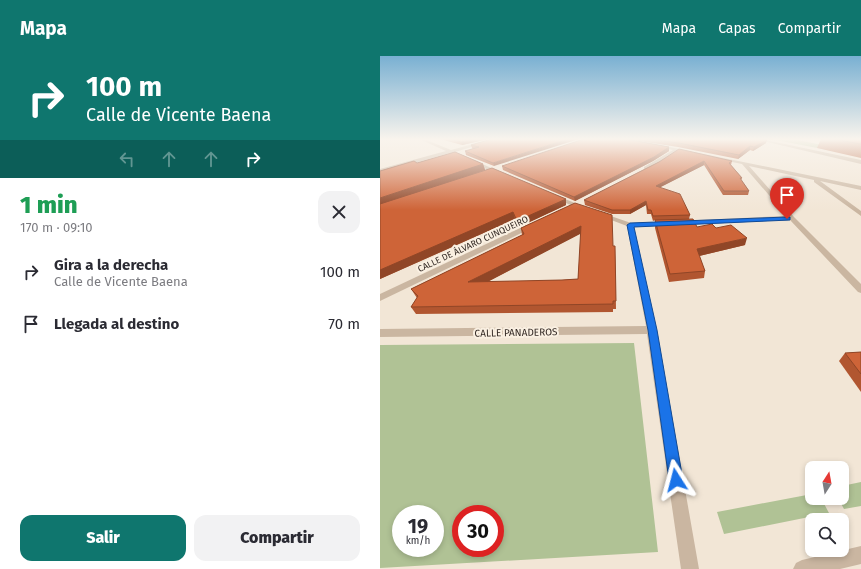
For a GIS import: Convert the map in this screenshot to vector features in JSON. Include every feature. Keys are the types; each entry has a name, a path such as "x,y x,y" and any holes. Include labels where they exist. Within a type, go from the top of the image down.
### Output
{"street":[{"path":"380,170 406,163"},
{"path":"476,163 510,178"},
{"path":"636,174 656,163"},
{"path":"739,163 861,188"},
{"path":"744,164 792,218 861,290"},
{"path":"485,173 500,168"},
{"path":"813,179 861,214"},
{"path":"547,193 630,225 792,218"},
{"name":"CALLE DE ÁLVARO CUNQUEIRO","path":"380,298 541,222"},
{"path":"630,225 652,330 690,569"},
{"name":"CALLE PANADEROS","path":"380,334 652,330"},
{"path":"802,569 861,555"}],"green space":[{"path":"634,343 658,552 380,568 380,345"},
{"path":"861,482 861,506 844,509 842,505 849,505 849,485"},
{"path":"805,495 805,505 825,505 829,513 805,513 805,518 724,534 717,512"}],"building":[{"path":"407,163 483,164 380,198 380,171"},
{"path":"511,163 642,163 574,197 502,166"},
{"path":"657,163 700,163 656,186 680,194 690,215 653,216 651,210 648,210 646,201 630,210 612,210 584,200"},
{"path":"705,163 729,163 742,178 740,178 749,191 724,191"},
{"path":"492,168 566,199 517,221 513,212 380,270 380,204"},
{"path":"575,203 612,215 613,246 615,246 616,301 613,301 613,304 411,307 418,296 411,289 524,234 521,228","holes":["581,226 578,279 562,280 468,282"]},
{"path":"693,219 697,227 712,224 716,228 731,225 747,238 697,249 705,271 670,274 655,220"},
{"path":"861,352 861,374 845,353"}],"route":[{"path":"676,480 652,330 630,225 787,219"}]}
